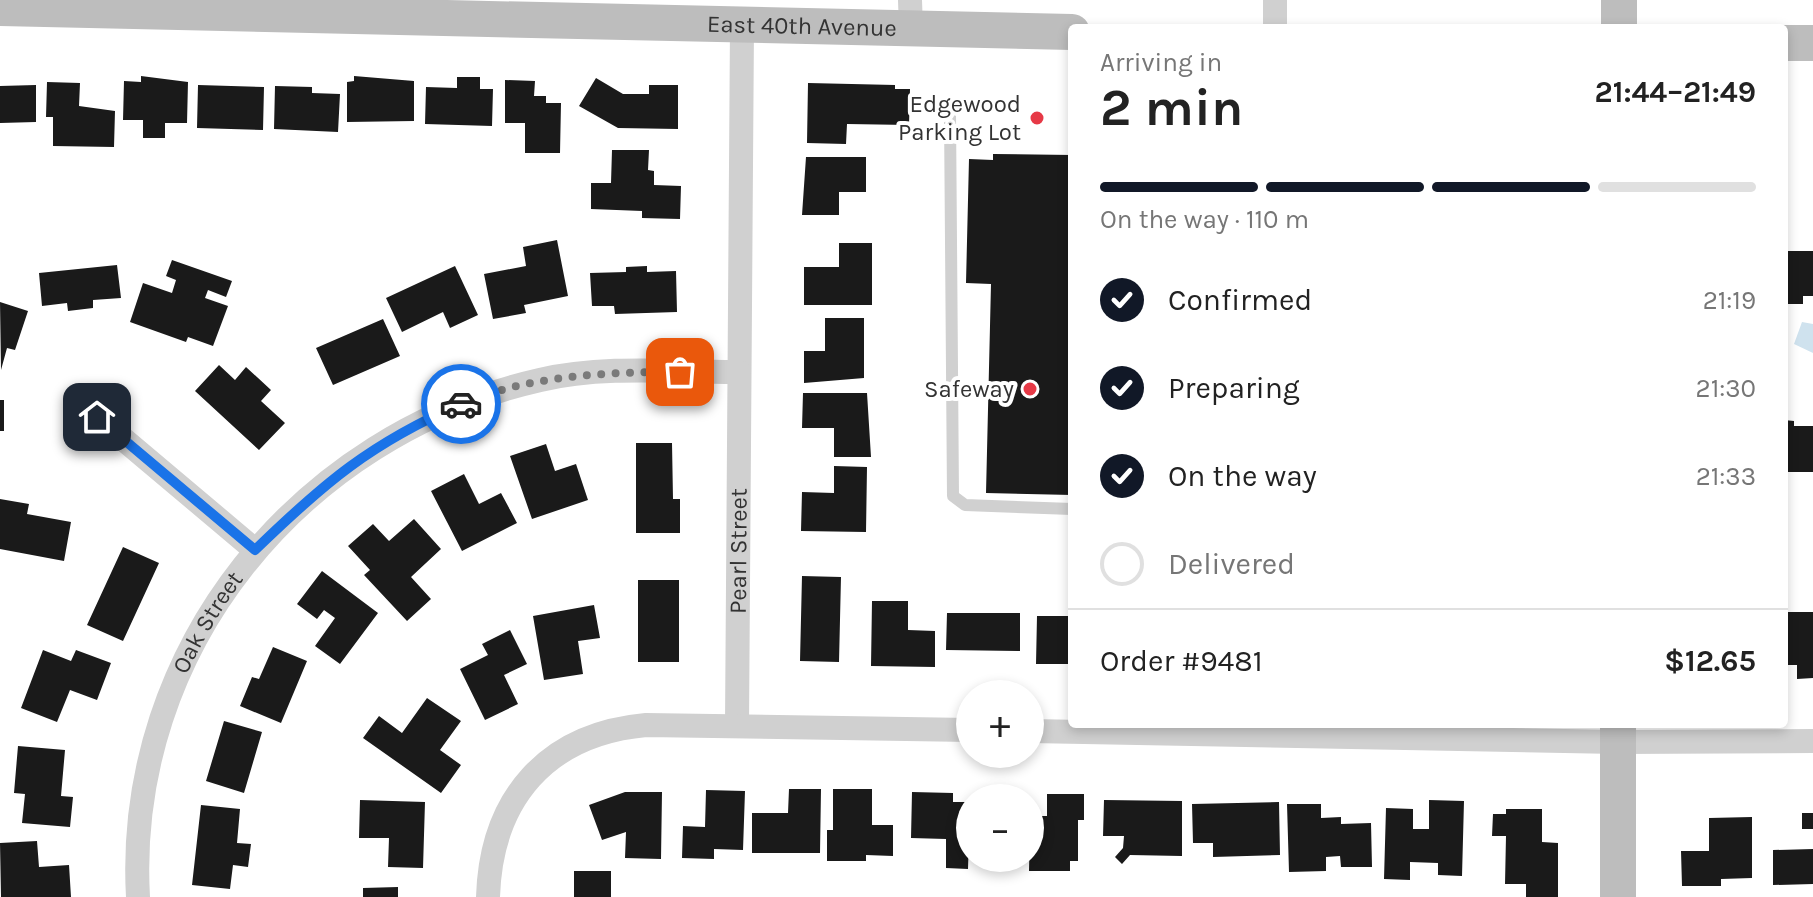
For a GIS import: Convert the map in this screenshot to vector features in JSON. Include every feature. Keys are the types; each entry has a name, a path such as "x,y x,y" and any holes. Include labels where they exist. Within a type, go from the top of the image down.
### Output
{"street":[{"path":"1275,0 1275,24"},
{"path":"1619,0 1619,24"},
{"name":"East 40th Avenue","path":"0,8 532,9 742,26 910,14 1068,32"},
{"name":"Pearl Street","path":"737,725 742,26"},
{"path":"1788,43 1813,43"},
{"name":"Oak Street","path":"138,897 139,828 145,775 159,717 189,649 255,550 313,494 362,455 416,424 473,399 543,379 739,372"},
{"path":"97,417 255,550"},
{"path":"488,897 492,858 505,816 530,778 563,749 616,727 737,725 956,730"},
{"path":"1044,731 1618,733 1813,741"},
{"path":"1618,733 1618,897"}],"lane":[{"path":"950,114 953,496 965,505 1068,509"}],"water":[{"path":"1802,322 1813,324 1813,353 1794,344"}],"building":[{"path":"141,76 188,82 187,123 165,123 165,138 143,138 143,120 123,120 124,81 141,82"},
{"path":"354,76 414,81 414,121 347,122 347,82 354,81"},
{"path":"457,77 480,77 480,89 493,89 492,126 425,124 426,87 457,88"},
{"path":"596,78 623,94 649,94 649,85 678,85 678,129 618,128 579,106"},
{"path":"505,80 535,81 534,96 546,96 546,103 561,103 560,153 525,153 525,123 505,123"},
{"path":"47,82 80,83 79,106 115,111 114,147 53,146 53,117 46,117"},
{"path":"808,83 895,85 895,89 910,89 909,125 847,124 846,144 807,143"},
{"path":"36,85 36,122 0,123 0,86"},
{"path":"198,85 264,87 263,130 197,128"},
{"path":"275,86 312,87 312,93 340,94 338,132 274,129"},
{"path":"612,150 649,150 648,170 654,171 654,185 681,186 680,219 642,218 642,211 591,209 591,183 611,183"},
{"name":"Safeway","path":"993,154 1068,155 1068,495 986,493 991,284 966,283 969,159 993,160"},
{"path":"806,157 866,157 866,192 839,192 839,215 802,215"},
{"path":"557,240 568,296 524,305 526,313 493,319 484,274 526,266 523,247"},
{"path":"839,243 872,243 872,305 804,305 804,267 839,267"},
{"path":"1788,251 1813,251 1813,296 1803,296 1803,304 1788,304"},
{"path":"172,260 232,281 226,297 208,290 205,298 228,306 213,346 188,337 186,342 130,322 143,283 172,293 176,280 166,276"},
{"path":"117,265 121,298 93,300 93,308 68,311 67,303 42,306 39,273"},
{"path":"455,266 478,315 450,328 443,312 402,332 386,298"},
{"path":"647,266 647,272 676,271 677,312 615,314 614,306 592,306 590,273 626,272 626,267"},
{"path":"0,302 28,311 15,350 7,348 1,370"},
{"path":"825,318 864,318 864,378 804,383 804,351 825,351"},
{"path":"383,319 400,356 333,385 316,348"},
{"path":"219,365 235,380 246,367 271,390 261,401 285,423 259,450 195,391"},
{"path":"803,393 867,393 871,457 834,457 834,428 802,428"},
{"path":"0,400 4,400 4,431 0,431"},
{"path":"1788,420 1794,421 1794,426 1813,426 1813,472 1788,472"},
{"path":"636,443 672,443 673,499 680,499 680,533 636,533"},
{"path":"546,444 555,471 576,464 588,500 532,519 510,456"},
{"path":"834,466 867,467 866,532 801,531 802,492 834,493"},
{"path":"464,474 479,504 501,493 517,523 462,551 431,491"},
{"path":"0,499 29,504 27,514 71,522 64,561 0,549"},
{"path":"414,519 441,549 411,577 431,599 407,621 364,575 370,570 348,546 373,524 389,541"},
{"path":"123,547 159,563 123,641 87,625"},
{"path":"322,571 378,613 340,664 315,646 335,618 324,610 317,619 297,604"},
{"path":"802,576 841,577 839,662 800,661"},
{"path":"638,580 679,580 679,662 638,662"},
{"path":"872,601 908,601 908,630 935,631 935,667 871,666"},
{"path":"594,605 600,638 578,641 583,674 544,680 533,616"},
{"path":"1788,612 1813,612 1813,678 1797,679 1797,665 1788,665"},
{"path":"947,613 1020,613 1020,651 946,650"},
{"path":"1037,616 1068,616 1068,664 1036,664"},
{"path":"510,630 527,664 504,675 518,704 485,720 460,669 488,655 482,644"},
{"path":"273,647 307,661 281,723 240,706 252,677 259,679"},
{"path":"43,650 71,661 76,650 111,663 97,700 70,690 57,722 21,708"},
{"path":"427,698 461,721 440,750 461,765 441,793 363,738 379,716 402,733"},
{"path":"224,721 262,732 244,793 206,781"},
{"path":"18,746 65,750 61,796 73,797 70,827 22,823 25,794 14,793"},
{"path":"789,789 821,789 820,853 752,853 752,813 788,813"},
{"path":"833,789 872,789 872,825 893,825 893,856 866,855 866,861 827,861 827,830 833,830"},
{"path":"706,790 745,791 743,850 714,849 714,859 682,858 683,826 705,827"},
{"path":"625,792 662,792 661,859 625,858 626,832 602,840 589,805"},
{"path":"912,792 953,793 953,802 956,802 956,868 946,868 946,839 911,838"},
{"path":"1047,794 1084,794 1084,820 1078,820 1078,861 1070,861 1070,871 1044,871 1044,816 1047,816"},
{"path":"360,800 425,802 423,868 388,867 389,838 359,838"},
{"path":"1104,800 1182,801 1182,856 1130,855 1122,864 1115,857 1123,848 1124,836 1103,836"},
{"path":"1429,800 1464,801 1462,876 1438,875 1438,863 1410,862 1410,880 1384,879 1386,808 1413,809 1413,829 1429,829"},
{"path":"1279,802 1280,855 1213,857 1213,843 1193,843 1192,804"},
{"path":"1287,804 1321,804 1321,818 1341,817 1341,824 1371,823 1372,867 1341,867 1340,856 1326,857 1326,871 1289,872"},
{"path":"201,805 240,809 237,843 251,844 248,867 233,865 230,889 192,885"},
{"path":"1506,809 1542,809 1542,842 1558,843 1558,897 1526,897 1526,884 1505,884 1506,836 1492,836 1493,814 1506,814"},
{"path":"1802,813 1813,813 1813,829 1802,829"},
{"path":"1752,817 1752,878 1721,879 1721,886 1682,886 1681,851 1709,851 1709,818"},
{"path":"37,841 39,867 69,865 71,897 1,897 0,843"},
{"path":"1813,849 1813,884 1773,885 1773,850"},
{"path":"574,871 611,871 611,897 574,897"},
{"path":"398,887 398,897 363,897 363,888"}],"way so far":[{"path":"461,404 543,379 620,372 680,372"}],"place":[{"name":"Edgewood Parking Lot","path":"1037,118"},
{"name":"Safeway","path":"1030,389"}],"route":[{"path":"97,417 255,550 313,494 362,455 416,424 461,404"}]}
